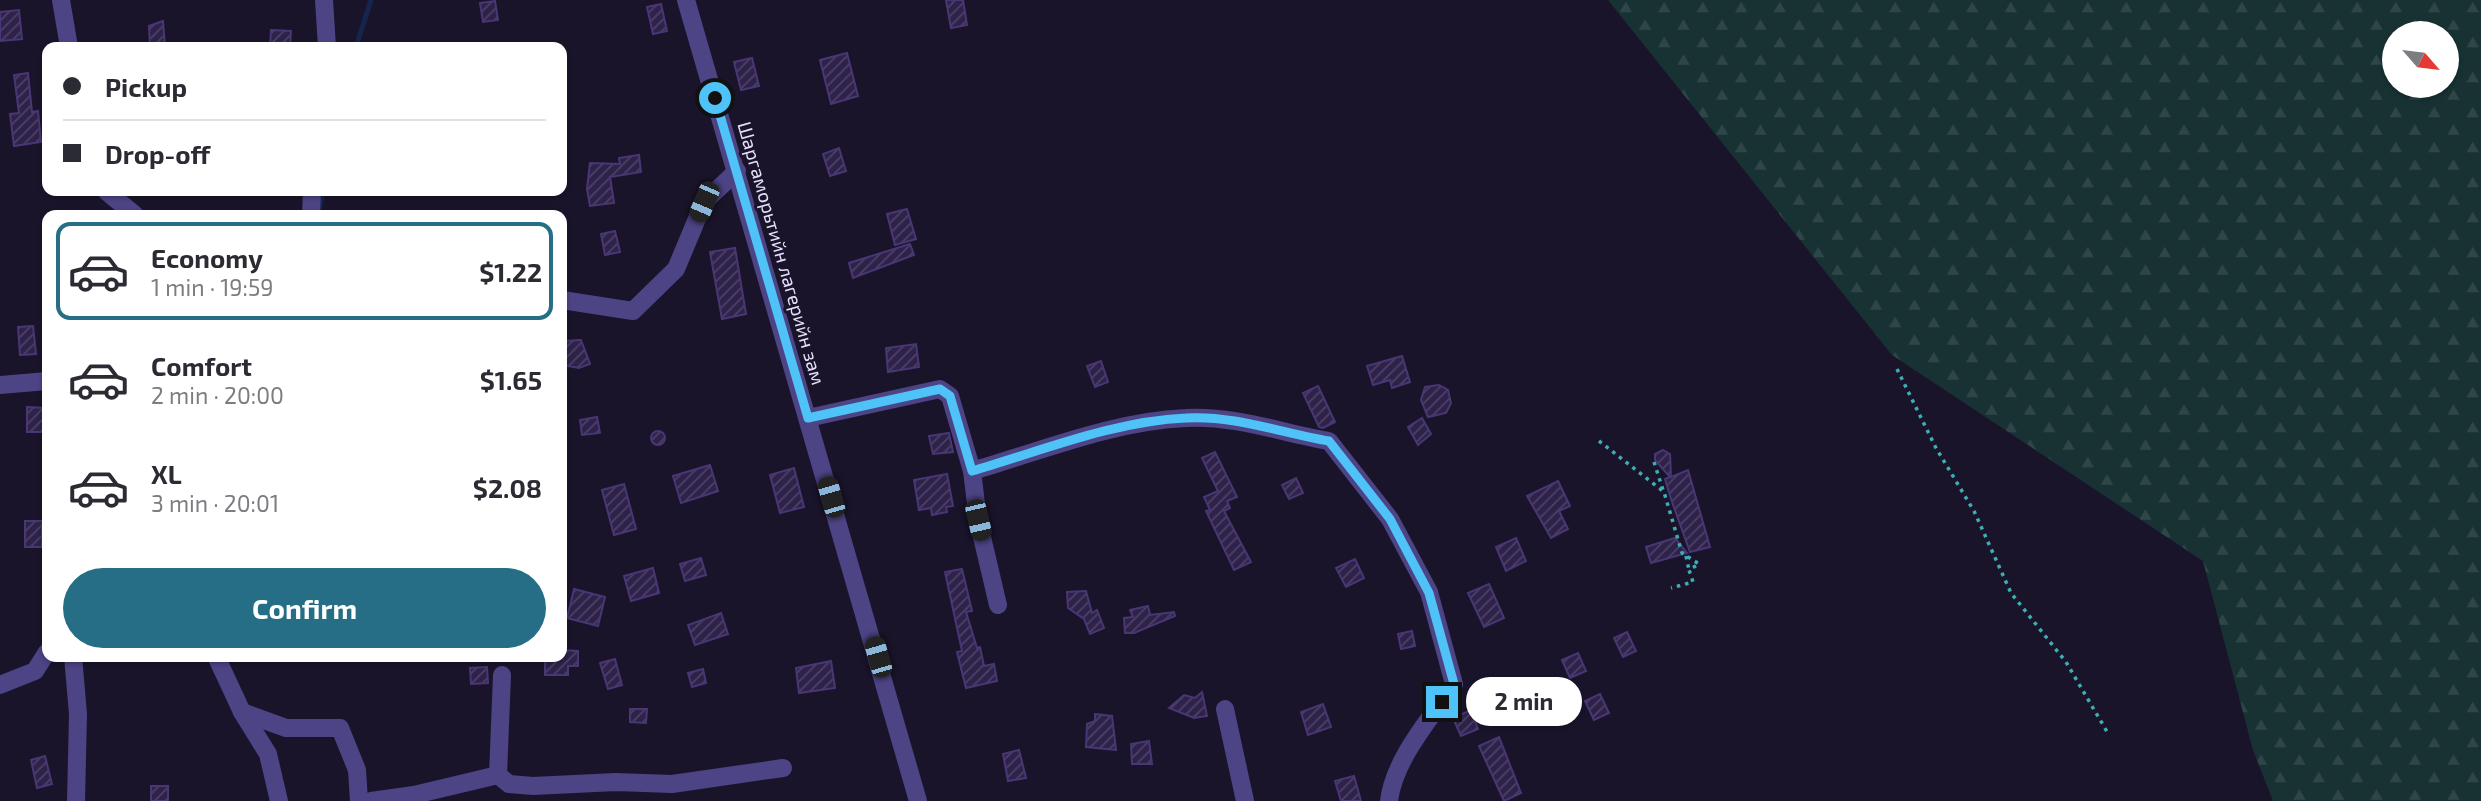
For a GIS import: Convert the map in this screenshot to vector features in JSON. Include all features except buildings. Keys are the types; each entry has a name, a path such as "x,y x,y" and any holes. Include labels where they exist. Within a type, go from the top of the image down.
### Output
{"street":[{"path":"61,0 68,42"},
{"path":"324,0 327,42"},
{"name":"Шаргаморьтийн лагерийн зам","path":"686,0 918,801"},
{"path":"567,301 633,311 676,269 704,202 737,171"},
{"path":"112,196 129,210"},
{"path":"0,385 42,381"},
{"path":"808,418 940,389 950,396 972,471 978,520 998,605"},
{"path":"972,471 1115,429 1186,418 1227,420 1329,441 1390,519 1423,580 1454,684 1407,756 1390,789 1389,801"},
{"path":"0,685 35,671 42,660"},
{"path":"74,662 78,714 76,801"},
{"path":"219,662 242,712 268,754 279,801"},
{"path":"498,775 502,675"},
{"path":"1225,709 1245,801"},
{"path":"242,712 286,728 340,728 357,770 359,801"},
{"path":"498,775 509,784 533,786 616,782 673,784 783,768"},
{"path":"371,801 414,795 498,775"}],"path":[{"path":"1898,369 1936,448 1974,511 2011,593 2066,662 2109,736"},
{"path":"1599,441 1664,492"},
{"path":"1654,462 1682,553 1699,564 1689,570"},
{"path":"1671,588 1693,582 1686,556"}],"green space":[{"path":"1608,0 2481,0 2481,801 2273,801 2253,750 2203,561 1892,355"}],"waterway":[{"path":"358,42 371,0"},
{"path":"319,209 322,196"}],"route":[{"path":"715,98 808,418 940,389 950,396 972,471 1115,429 1186,418 1227,420 1329,441 1390,519 1429,593 1454,684 1442,702"}]}
